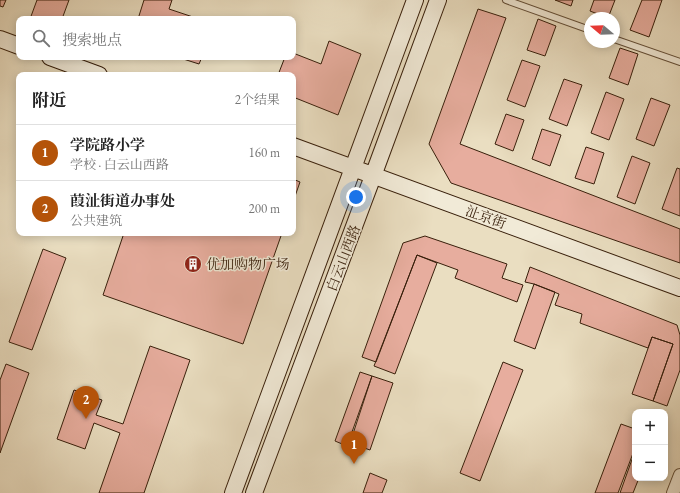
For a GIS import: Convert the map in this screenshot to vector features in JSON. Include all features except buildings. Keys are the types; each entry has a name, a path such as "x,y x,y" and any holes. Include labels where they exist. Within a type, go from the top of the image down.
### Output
{"main road":[{"name":"白云山西路","path":"234,493 415,0"},
{"name":"白云山西路","path":"254,493 438,0"},
{"path":"0,39 16,45"},
{"path":"58,60 91,72"},
{"name":"沚京街","path":"296,147 680,288"}],"street":[{"path":"673,493 680,475"}],"lane":[{"path":"506,0 584,28"},
{"path":"620,40 680,62"}],"place":[{"name":"优加购物广场","path":"193,264"},
{"name":"葭沚街道办事处","path":"86,419"},
{"name":"学院路小学","path":"354,464"}]}
